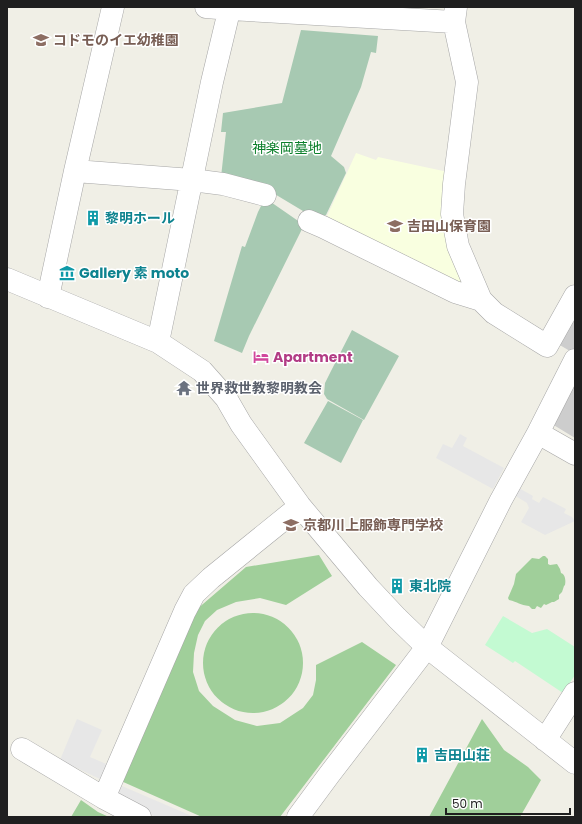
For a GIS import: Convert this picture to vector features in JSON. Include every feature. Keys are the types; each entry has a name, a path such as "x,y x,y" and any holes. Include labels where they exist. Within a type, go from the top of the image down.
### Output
{"street":[{"path":"48,297 112,7"},
{"path":"206,7 456,14 467,82 454,184 452,214 458,246 481,300 494,314 575,360 538,433 501,500 427,647 298,817"},
{"path":"158,342 212,82 230,8"},
{"path":"75,171 192,180 223,184 265,195"},
{"path":"308,221 336,233 455,292 481,300"},
{"path":"7,279 158,342 202,371 226,398 241,424 300,506 368,587 397,618 427,647 575,763"},
{"path":"548,346 575,296"},
{"path":"538,433 575,454"},
{"path":"104,798 185,611 194,594 217,572 300,506"},
{"path":"545,740 575,694"},
{"path":"22,749 104,798 140,817"}],"shaded area":[{"name":"吉田山保育園","path":"356,153 376,160 378,157 448,172 464,280 458,286 327,216"},
{"path":"575,305 575,354 553,341"},
{"path":"575,382 575,438 552,424"},
{"path":"460,434 467,438 463,446 504,468 493,489 436,458 443,444 452,448"},
{"path":"517,487 533,496 532,499 539,503 543,497 566,509 564,513 572,517 575,521 545,535 521,522 529,508 527,503 514,495"},
{"path":"77,719 102,730 90,757 111,766 104,781 60,760"},
{"path":"122,786 194,817 156,817 115,798"}],"green space":[{"name":"神楽岡墓地","path":"301,30 378,36 376,53 371,52 361,87 331,156 344,167 346,173 326,215 322,216 318,220 268,190 221,177 226,132 221,132 223,113 282,103"},
{"name":"神楽岡墓地","path":"265,198 304,225 242,353 214,341 242,246 245,247"},
{"path":"352,330 399,356 364,420 327,399 324,394 325,383"},
{"path":"328,401 363,420 341,463 304,443"},
{"path":"319,555 332,576 286,605 260,598 236,602 217,610 205,621 198,635 194,653 193,672 199,691 213,706 235,720 257,726 280,723 303,708 313,695 316,680 316,665 362,642 396,665 280,817 202,817 121,781 196,610 246,567"},
{"path":"543,556 548,559 548,564 557,564 564,576 565,585 559,595 559,599 546,605 544,604 541,608 537,606 535,609 509,600 508,598 514,584 516,574 532,558 539,559"},
{"path":"253,613 272,616 289,627 300,644 303,663 300,682 289,699 272,710 253,713 234,710 217,699 206,682 203,663 206,644 217,627 234,616"},
{"path":"503,616 532,633 547,629 575,647 575,675 563,693 515,661 513,663 485,645"},
{"path":"482,719 504,750 528,767 541,780 520,817 429,817"},
{"path":"81,800 98,812 109,817 71,817"}],"place":[{"name":"コドモのイエ幼稚園","path":"41,40"},
{"name":"黎明ホール","path":"93,218"},
{"name":"吉田山保育園","path":"395,226"},
{"name":"Gallery 素 moto","path":"67,273"},
{"name":"Apartment","path":"261,357"},
{"name":"世界救世教黎明教会","path":"184,388"},
{"name":"京都川上服飾専門学校","path":"291,525"},
{"name":"東北院","path":"397,586"},
{"name":"吉田山荘","path":"422,755"}]}
